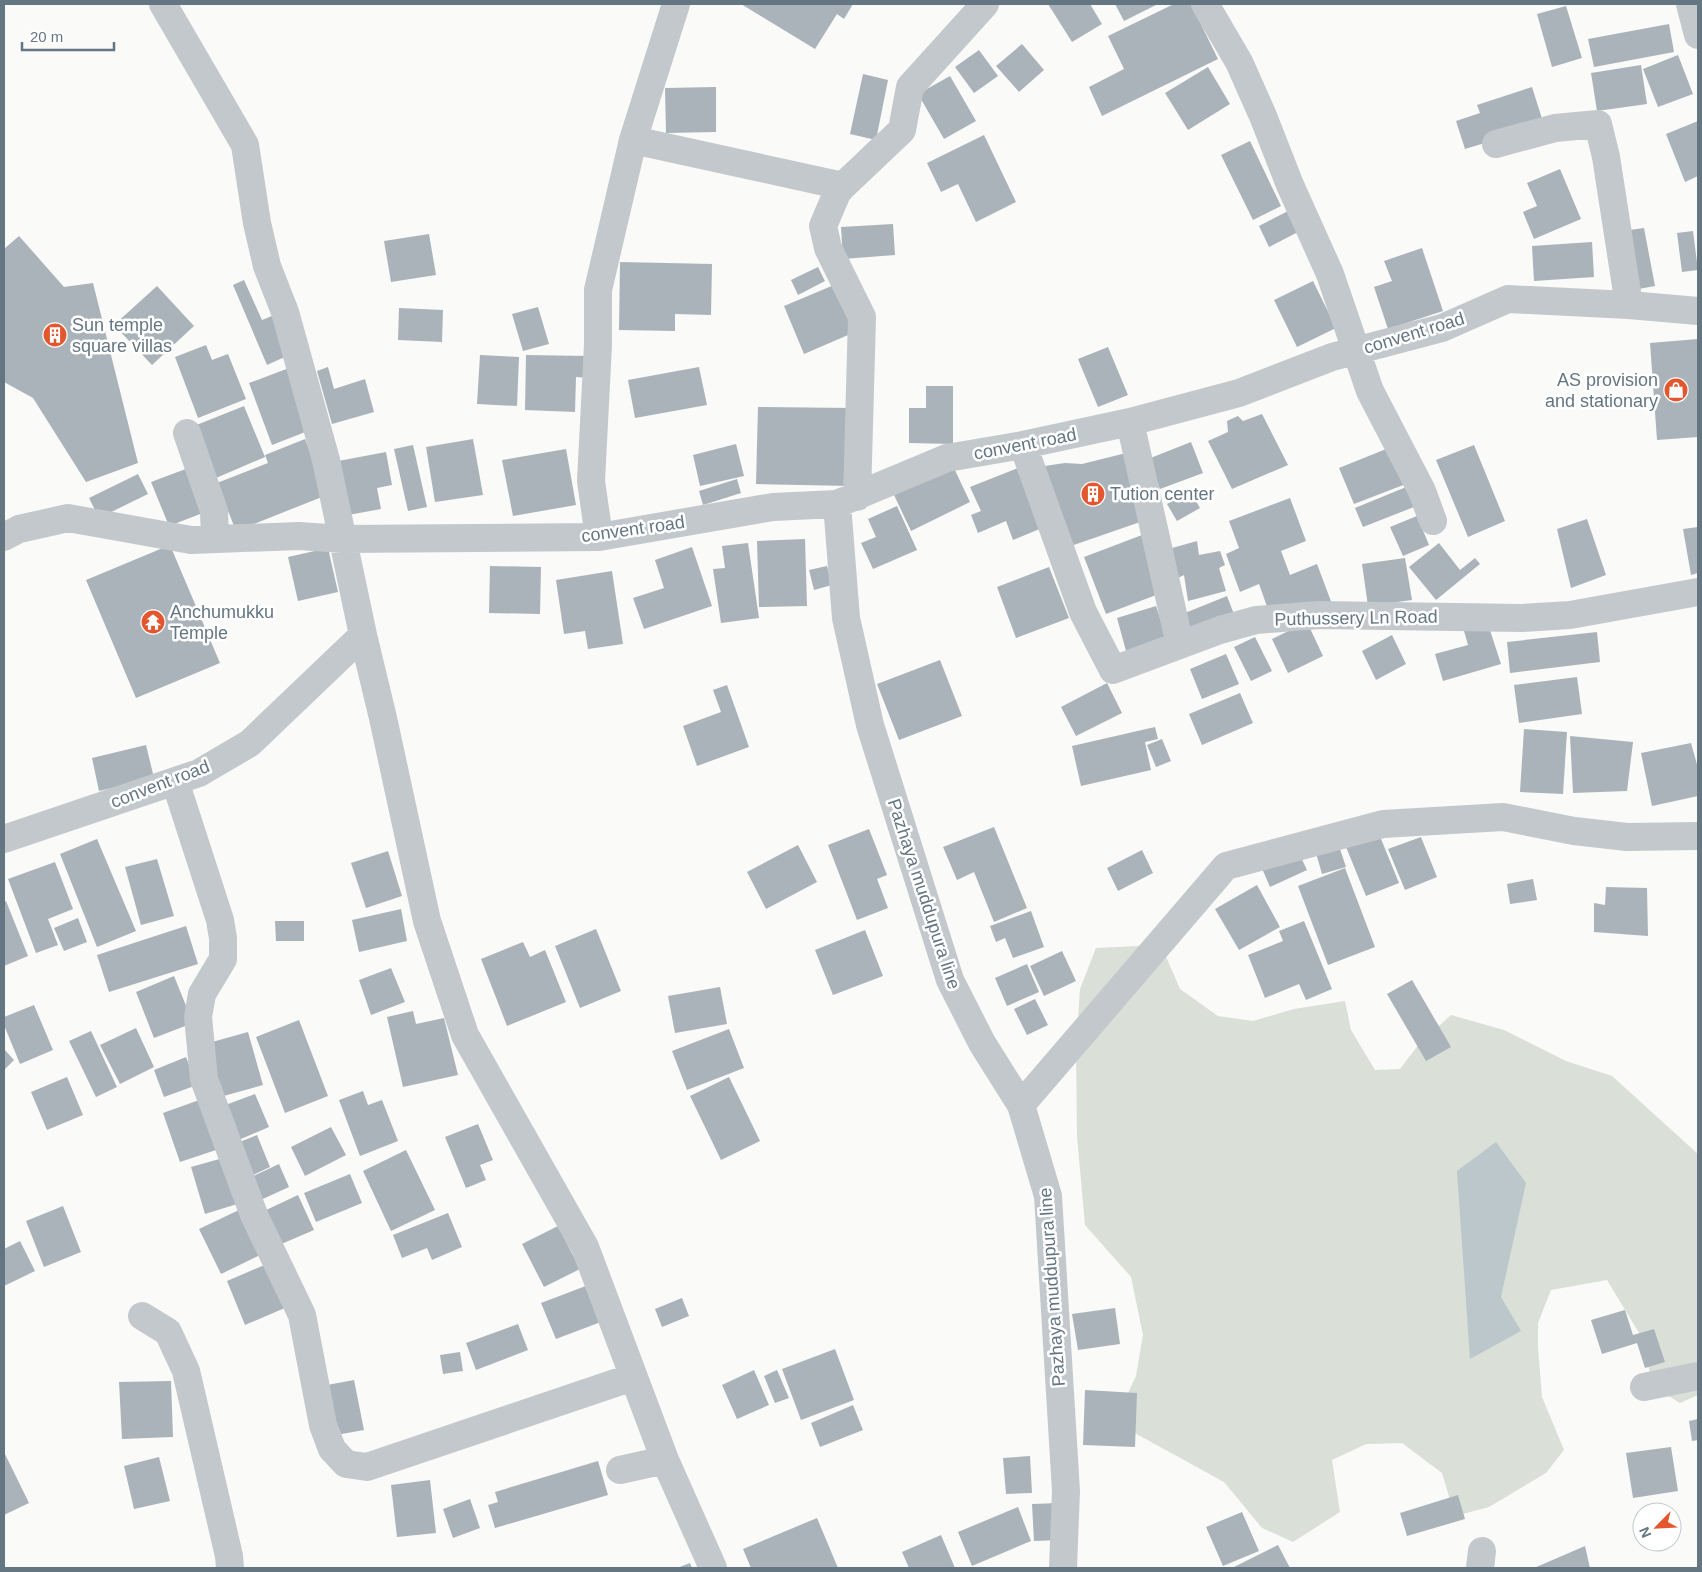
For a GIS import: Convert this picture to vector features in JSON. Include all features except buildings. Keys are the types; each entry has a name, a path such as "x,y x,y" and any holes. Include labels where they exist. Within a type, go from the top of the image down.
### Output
{"street":[{"path":"163,4 245,145 257,223 267,266 286,312 326,460 362,635 383,718 427,921 465,1035 585,1247 665,1460 713,1568"},
{"path":"599,537 590,480 598,345 598,290 634,140 676,4"},
{"name":"Pazhaya muddupura line","path":"985,4 910,86 902,130 837,193 823,226 828,248 862,317 847,501 846,618 870,725 950,980 982,1043 1021,1105 1048,1196 1066,1491 1063,1568"},
{"path":"1205,4 1239,62 1263,116 1290,184 1330,274 1370,391 1422,491 1433,521"},
{"path":"1690,4 1698,35"},
{"path":"1496,144 1555,128 1598,124 1606,157 1629,305"},
{"path":"634,140 843,186"},
{"name":"convent road","path":"4,537 19,529 68,518 191,540 299,536 342,539 599,537 773,507 847,501 946,458 1023,445 1130,422 1239,393 1332,356 1442,328 1508,299 1629,305 1698,311"},
{"path":"1130,422 1180,645"},
{"path":"186,432 214,511 215,538"},
{"name":"Puthussery Ln Road","path":"1023,445 1084,612 1113,670 1256,620 1319,615 1522,618 1570,615 1698,592"},
{"name":"convent road","path":"4,839 199,773 250,743 362,635"},
{"path":"175,781 220,920 223,938 222,959 202,994 198,1017 204,1079 254,1215 302,1315 323,1425 332,1449 346,1464 367,1467 633,1377"},
{"path":"1021,1105 1226,866 1383,824 1503,817 1574,831 1627,837 1698,836"},
{"path":"142,1316 168,1332 186,1371 229,1556 230,1568"},
{"path":"1644,1387 1698,1376"},
{"path":"620,1470 665,1460"}],"shaded area":[{"path":"1161,945 1180,989 1218,1016 1253,1021 1294,1009 1345,1001 1351,1030 1375,1070 1400,1069 1419,1044 1451,1015 1504,1030 1566,1061 1612,1076 1698,1154 1698,1395 1680,1403 1652,1386 1644,1341 1607,1280 1551,1290 1538,1323 1542,1397 1564,1450 1546,1473 1489,1507 1455,1516 1442,1473 1402,1443 1366,1444 1332,1460 1340,1512 1293,1542 1262,1528 1224,1482 1131,1431 1122,1406 1136,1376 1143,1335 1131,1277 1085,1225 1077,1136 1076,1049 1080,989 1096,948"},
{"path":"1496,1142 1526,1183 1501,1297 1521,1331 1470,1359 1457,1171"}],"place":[{"name":"Sun temple square villas","path":"55,335"},
{"name":"AS provision and stationary","path":"1676,390"},
{"name":"Tution center","path":"1093,494"},
{"name":"Anchumukku Temple","path":"153,622"}]}
